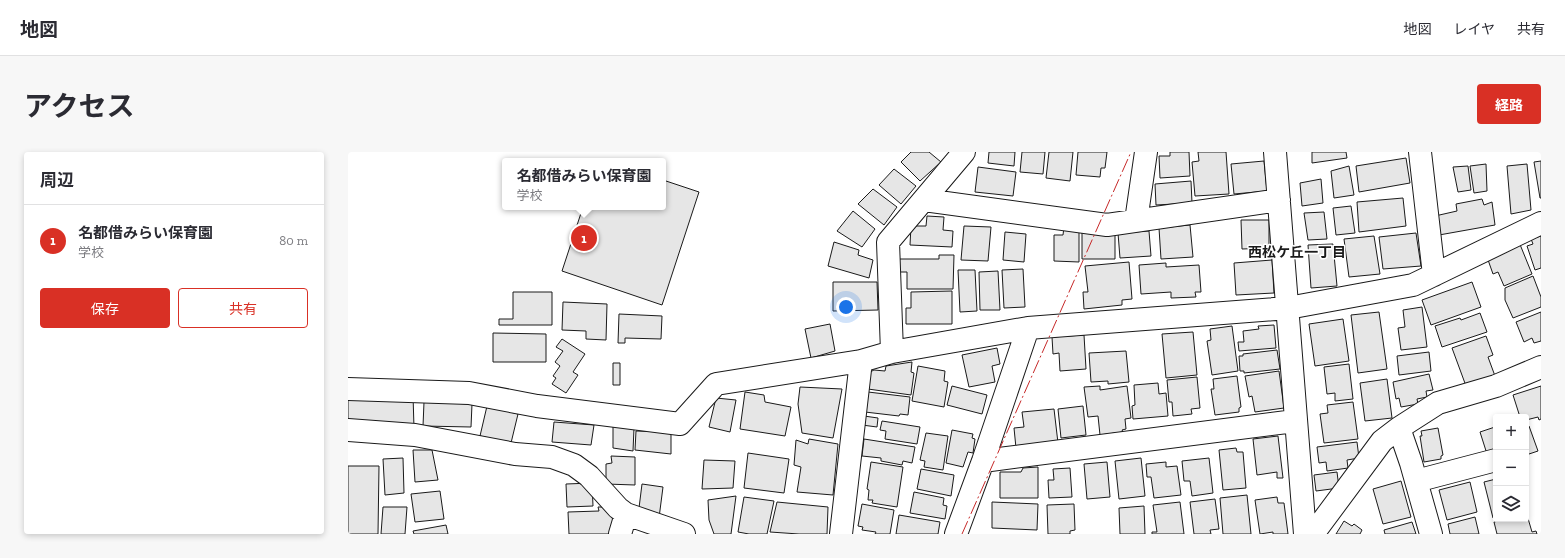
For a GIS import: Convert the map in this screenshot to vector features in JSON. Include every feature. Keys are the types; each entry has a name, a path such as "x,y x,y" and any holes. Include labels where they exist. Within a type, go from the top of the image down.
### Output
{"street":[{"path":"892,352 888,242 964,152"},
{"path":"1136,221 1146,152"},
{"path":"1275,152 1305,534"},
{"path":"1420,152 1434,274"},
{"path":"924,200 1107,225 1279,200"},
{"path":"348,390 469,392 537,406 680,424 716,384 861,361 892,352 1028,328 1288,308 1413,285 1541,223"},
{"path":"957,534 1028,328"},
{"path":"841,534 861,361"},
{"path":"1313,534 1382,441 1399,428 1438,403 1496,386 1541,367"},
{"path":"982,461 1295,421"},
{"path":"1399,428 1431,534"},
{"path":"348,430 415,435 515,454 552,457 574,464 589,476 618,508 626,514 684,534"},
{"path":"1416,482 1493,461"},
{"path":"620,534 626,514"}],"building":[{"path":"911,152 929,152 941,162 920,181 901,162"},
{"path":"989,152 1015,152 1014,166 988,163"},
{"path":"1022,152 1045,152 1043,174 1020,172"},
{"path":"1049,152 1073,152 1070,181 1046,178"},
{"path":"1078,152 1107,152 1105,168 1101,168 1100,177 1076,175"},
{"path":"1170,152 1189,152 1190,176 1160,178 1159,156 1170,156"},
{"path":"1198,152 1226,152 1229,194 1195,196 1192,162 1199,161"},
{"path":"1312,152 1346,152 1347,158 1312,163"},
{"path":"1406,158 1410,183 1359,192 1356,166"},
{"path":"1264,161 1267,191 1234,194 1231,164"},
{"path":"1541,161 1541,198 1540,198 1534,162"},
{"path":"1486,164 1487,191 1474,193 1470,166"},
{"path":"1527,164 1531,210 1511,214 1507,166"},
{"path":"1349,166 1354,195 1334,198 1331,171"},
{"path":"1468,166 1471,190 1458,192 1453,167"},
{"path":"978,167 1016,172 1013,196 975,192"},
{"path":"894,169 916,186 901,204 879,185"},
{"path":"1321,179 1323,203 1302,206 1300,183"},
{"path":"666,181 699,192 662,305 562,271 582,210 666,210"},
{"path":"1191,181 1192,203 1156,205 1155,184"},
{"path":"873,189 897,207 884,225 858,204"},
{"path":"1403,198 1406,226 1359,232 1357,202"},
{"path":"1482,199 1484,205 1492,202 1495,225 1439,235 1435,216 1457,211 1456,204"},
{"path":"1351,206 1355,233 1336,235 1333,208"},
{"path":"853,211 875,229 862,247 837,231"},
{"path":"1324,212 1327,239 1308,240 1304,213"},
{"path":"927,216 944,217 943,230 953,231 952,247 910,245 911,226 926,226"},
{"path":"1241,220 1269,220 1269,248 1242,249"},
{"path":"1190,225 1193,257 1161,259 1159,228"},
{"path":"964,226 991,227 988,261 961,260"},
{"path":"1064,227 1079,228 1079,262 1054,261 1054,235 1063,235"},
{"path":"1149,231 1151,256 1120,258 1118,233"},
{"path":"1005,232 1026,234 1024,262 1003,260"},
{"path":"1082,232 1115,233 1115,259 1082,259"},
{"path":"1416,233 1421,266 1383,269 1379,237"},
{"path":"1374,236 1380,274 1349,277 1344,239"},
{"path":"1541,236 1541,268 1535,270 1527,246 1533,244 1531,239"},
{"path":"834,242 859,250 858,255 873,260 869,278 828,266"},
{"path":"1519,242 1532,274 1504,286 1498,272 1493,274 1487,257"},
{"path":"1333,244 1337,286 1311,288 1308,245"},
{"path":"939,255 954,255 953,289 907,289 907,272 897,272 897,259 939,259"},
{"path":"1272,260 1274,293 1236,295 1234,263"},
{"path":"1129,262 1132,299 1122,300 1122,305 1084,309 1083,292 1088,292 1085,266"},
{"path":"1166,263 1166,267 1199,265 1201,292 1195,292 1196,297 1171,298 1171,292 1141,294 1139,265"},
{"path":"1023,269 1025,307 1004,308 1002,270"},
{"path":"958,270 975,270 977,311 960,312"},
{"path":"998,271 1000,310 980,310 979,272"},
{"path":"1533,276 1541,297 1541,307 1513,318 1505,300 1505,288"},
{"path":"833,282 877,282 878,310 833,311"},
{"path":"1472,282 1481,307 1431,325 1422,300"},
{"path":"952,291 952,324 906,324 906,308 911,308 911,292"},
{"path":"513,292 552,292 552,325 499,325 499,319 513,319"},
{"path":"563,302 607,304 606,340 586,339 586,331 562,330"},
{"path":"1422,307 1427,347 1401,350 1398,328 1405,327 1403,310"},
{"path":"1379,312 1387,369 1358,373 1351,315"},
{"path":"1541,312 1541,341 1534,343 1532,338 1524,342 1516,322"},
{"path":"1480,313 1487,332 1442,347 1435,326 1460,318 1461,320"},
{"path":"619,314 662,316 661,339 625,338 625,343 618,343"},
{"path":"1343,319 1349,361 1315,366 1309,324"},
{"path":"830,324 835,351 811,358 805,329"},
{"path":"1274,325 1276,348 1239,351 1238,342 1244,342 1243,331 1259,329 1258,326"},
{"path":"1232,326 1238,371 1212,375 1207,341 1211,340 1210,329"},
{"path":"1193,332 1197,375 1166,378 1162,334"},
{"path":"493,333 546,334 546,362 493,362"},
{"path":"1084,335 1086,369 1060,371 1059,353 1053,354 1052,337"},
{"path":"1486,336 1493,355 1488,357 1495,376 1466,386 1452,348"},
{"path":"562,339 585,354 573,372 578,375 566,393 552,384 556,378 553,376 560,366 555,362 563,351 556,347"},
{"path":"997,348 1000,364 992,366 995,382 969,387 962,355"},
{"path":"1277,350 1280,369 1244,373 1244,371 1240,371 1239,356 1243,356 1243,354"},
{"path":"1126,351 1129,382 1108,384 1108,381 1091,382 1089,353"},
{"path":"1429,352 1431,371 1399,375 1397,356"},
{"path":"912,362 911,372 914,373 911,395 868,389 870,372 874,370 885,371 886,366"},
{"path":"613,363 620,363 620,385 613,385"},
{"path":"1349,364 1353,399 1335,401 1335,393 1327,394 1324,367"},
{"path":"918,366 945,371 944,381 948,382 944,407 912,401"},
{"path":"1279,371 1284,408 1255,412 1252,396 1249,397 1245,376"},
{"path":"1429,374 1433,390 1426,391 1427,397 1417,399 1418,404 1401,407 1399,398 1396,399 1393,382"},
{"path":"1237,376 1241,407 1239,408 1239,412 1215,415 1211,389 1214,389 1213,379"},
{"path":"1197,377 1200,408 1191,409 1192,414 1173,416 1172,402 1169,402 1167,380"},
{"path":"1387,379 1392,418 1365,421 1360,383"},
{"path":"1158,383 1159,394 1166,393 1168,416 1133,419 1132,406 1135,405 1134,385"},
{"path":"952,386 987,395 982,414 947,405"},
{"path":"1100,386 1100,390 1127,386 1131,418 1125,419 1126,429 1122,430 1123,432 1100,435 1098,416 1088,417 1084,387"},
{"path":"1541,386 1541,419 1539,420 1538,417 1529,419 1529,414 1519,414 1513,395"},
{"path":"800,387 842,389 833,438 802,433 798,404"},
{"path":"745,392 764,395 765,402 791,407 785,436 740,429"},
{"path":"868,392 910,397 908,415 900,414 899,416 865,412"},
{"path":"413,395 414,428 348,425 348,398"},
{"path":"716,398 736,400 730,432 709,427"},
{"path":"424,402 472,404 471,427 423,426"},
{"path":"1353,402 1358,439 1324,443 1320,414 1328,413 1327,405"},
{"path":"487,406 518,414 511,443 480,436"},
{"path":"1083,406 1086,435 1061,438 1058,409"},
{"path":"1054,409 1058,443 1016,448 1014,428 1024,427 1022,412"},
{"path":"864,416 878,418 877,427 862,425"},
{"path":"882,421 920,427 917,444 885,439 886,431 880,430"},
{"path":"554,422 594,425 591,445 552,442"},
{"path":"613,426 634,428 633,451 613,448"},
{"path":"1529,426 1538,451 1529,454"},
{"path":"1438,428 1443,455 1441,456 1441,459 1424,462 1420,436 1422,436 1421,431"},
{"path":"1493,428 1493,452 1487,454 1480,432"},
{"path":"952,430 973,434 972,438 975,439 973,453 968,452 963,467 946,463"},
{"path":"636,431 671,432 671,454 635,450"},
{"path":"926,433 948,436 943,470 924,467 925,461 920,460"},
{"path":"1278,436 1283,478 1277,478 1277,472 1257,475 1253,439"},
{"path":"809,439 838,444 833,495 797,492 801,467 794,465 796,440 808,444"},
{"path":"864,439 915,447 912,463 903,461 902,465 881,461 881,458 862,456"},
{"path":"1357,442 1359,458 1347,460 1348,468 1327,471 1326,462 1319,463 1317,447"},
{"path":"1236,448 1237,452 1243,452 1246,488 1223,490 1219,450"},
{"path":"413,450 432,450 438,480 415,482"},
{"path":"748,453 789,459 784,493 744,488"},
{"path":"611,456 635,457 635,485 606,484 606,464 612,463"},
{"path":"403,458 404,493 385,495 383,459"},
{"path":"1141,458 1145,496 1119,499 1115,461"},
{"path":"1209,458 1213,493 1192,496 1190,481 1184,481 1182,461"},
{"path":"704,460 735,461 733,488 702,489"},
{"path":"871,462 903,467 897,507 872,503 873,500 868,500 869,490 867,489"},
{"path":"1107,462 1110,497 1087,499 1084,464"},
{"path":"1166,462 1166,467 1177,466 1181,495 1154,498 1151,477 1147,477 1146,464"},
{"path":"348,466 379,466 378,534 348,534"},
{"path":"1038,467 1038,498 1000,498 1000,472 1021,472 1023,468"},
{"path":"1070,468 1072,497 1049,498 1048,480 1054,480 1053,469"},
{"path":"921,469 954,475 951,496 917,489"},
{"path":"1337,472 1339,488 1316,491 1314,475"},
{"path":"1493,480 1493,518 1484,482"},
{"path":"1401,481 1411,517 1383,524 1373,489"},
{"path":"1470,482 1477,512 1447,520 1439,490"},
{"path":"592,483 593,506 567,507 566,484"},
{"path":"642,484 663,487 659,518 638,516"},
{"path":"440,491 444,519 415,522 411,494"},
{"path":"914,492 944,498 943,505 947,506 945,519 910,513"},
{"path":"1247,495 1251,534 1223,534 1220,498"},
{"path":"736,496 731,534 714,534 709,520 708,500"},
{"path":"744,497 774,501 767,534 749,534 738,532"},
{"path":"1277,497 1278,503 1284,503 1288,534 1273,534 1273,532 1260,534 1255,500"},
{"path":"1215,499 1219,529 1210,530 1211,534 1194,534 1190,502"},
{"path":"777,502 828,507 827,534 770,532"},
{"path":"992,502 1038,504 1037,530 992,528"},
{"path":"1180,502 1184,534 1152,534 1152,532 1157,532 1153,505"},
{"path":"862,504 894,510 890,534 875,534 876,532 862,530 863,527 858,526"},
{"path":"1074,504 1075,530 1070,531 1070,534 1048,534 1047,505"},
{"path":"1144,506 1145,534 1120,534 1119,508"},
{"path":"383,507 407,507 405,534 381,534"},
{"path":"598,507 612,507 613,534 569,534 568,512 599,511"},
{"path":"899,515 940,522 938,534 896,534"},
{"path":"1475,517 1479,534 1450,534 1448,524"},
{"path":"1344,521 1352,526 1354,524 1362,530 1360,534 1336,534"},
{"path":"1412,522 1416,534 1385,534 1384,530"},
{"path":"1494,522 1529,522 1532,532 1536,531 1537,534 1497,534"},
{"path":"446,525 448,534 414,534 413,531"}],"power":[{"path":"962,534 1131,152"}],"place":[{"name":"名都借みらい保育園","path":"584,238"}],"district":[{"name":"西松ケ丘一丁目","path":"1297,252"}]}
